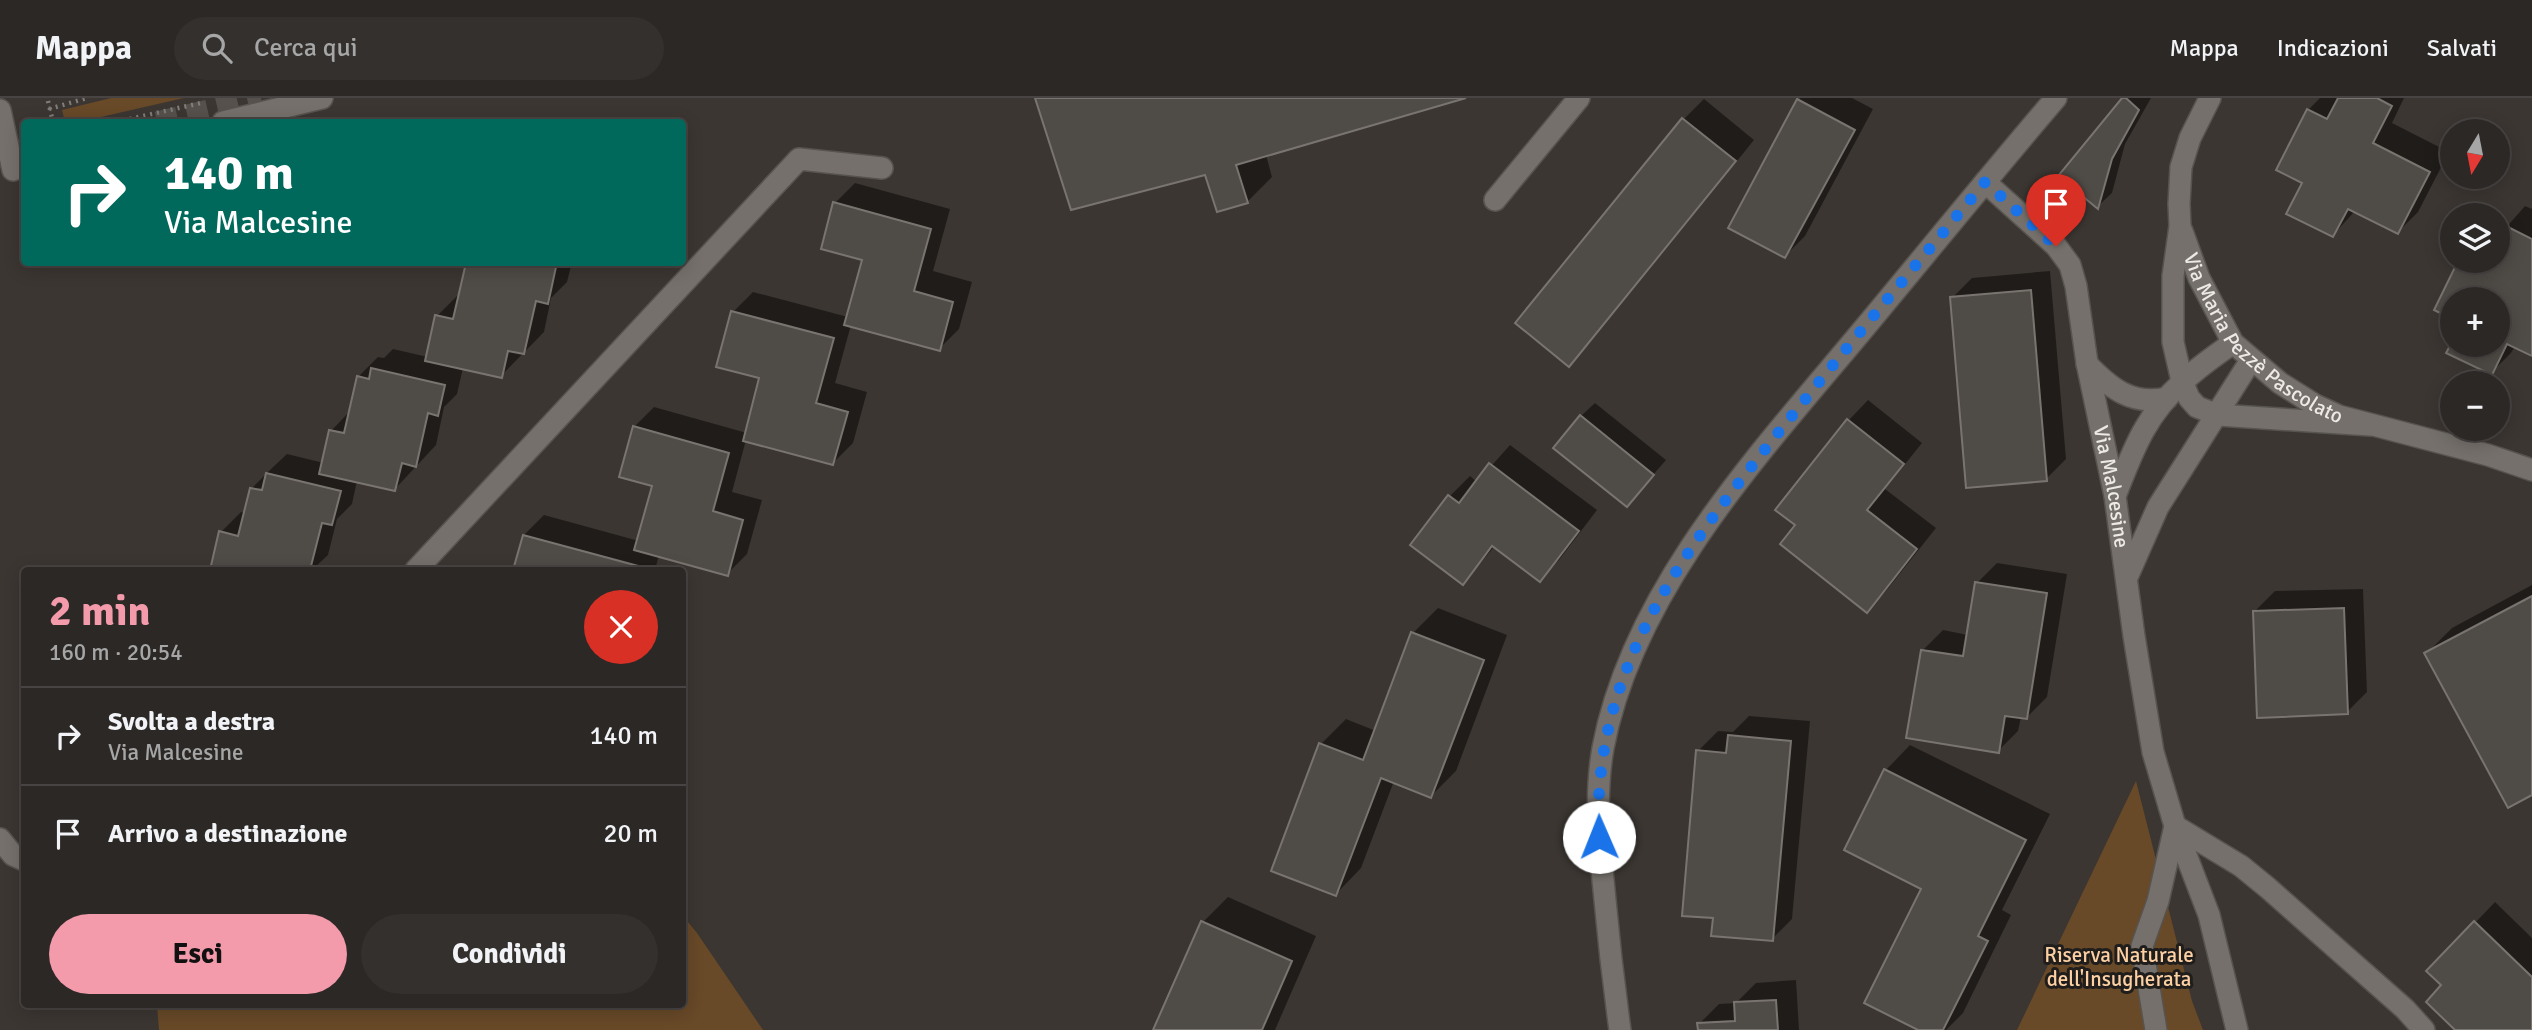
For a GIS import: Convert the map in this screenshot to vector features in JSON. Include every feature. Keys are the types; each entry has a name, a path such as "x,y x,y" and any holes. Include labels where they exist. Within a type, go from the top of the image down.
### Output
{"street":[{"path":"236,119 323,98"},
{"path":"1495,200 1579,98"},
{"path":"1620,1030 1599,837 1598,788 1603,748 1617,697 1638,644 1684,556 1724,502 1840,356 2056,98"},
{"name":"Via Maria Pezzè Pascolato","path":"2210,98 2190,138 2181,167 2180,226 2173,276 2172,342 2182,381 2195,405 2218,415 2370,425"},
{"path":"0,110 12,170"},
{"path":"419,567 799,159 882,168"},
{"name":"Via Malcesine","path":"1985,182 2056,246 2070,265 2115,496 2153,752 2175,826 2209,915 2237,1030"},
{"name":"Via Maria Pezzè Pascolato","path":"2180,226 2212,307 2233,343 2280,383 2315,405 2339,416 2458,446 2532,470"},
{"path":"2115,496 2143,432 2167,398 2182,381 2233,343"},
{"path":"2127,577 2158,507 2251,360"},
{"path":"2087,363 2118,392 2137,400 2167,398"},
{"path":"2175,826 2241,866 2268,887 2405,1009 2424,1030"},
{"name":"Via Malcesine","path":"2156,1030 2142,946 2158,901 2175,826"}],"path":[{"path":"49,109 87,98"},
{"path":"48,101 51,119"},
{"path":"130,119 211,101"}],"green space":[{"path":"111,98 184,98 92,119 64,119 62,110"},
{"name":"Riserva Naturale dell'Insugherata","path":"2136,781 2192,1001 2203,1030 2017,1030"},
{"path":"686,920 763,1030 159,1030 157,1008 686,1008"}],"building":[{"path":"1035,98 1466,98 1236,165 1248,203 1217,212 1205,175 1071,210"},
{"path":"2122,98 2126,98 2139,110 2112,159 2098,209 2058,176"},
{"path":"2338,98 2377,98 2392,106 2373,143 2430,172 2398,234 2348,209 2333,237 2286,214 2302,183 2276,170 2307,109 2327,119"},
{"path":"1797,99 1855,130 1785,258 1728,228"},
{"path":"1682,118 1736,161 1569,367 1515,323"},
{"path":"833,202 931,229 914,291 953,302 940,351 844,325 862,260 821,249"},
{"path":"2510,228 2532,239 2532,356 2510,345 2510,287 2445,287 2452,273 2510,273"},
{"path":"465,266 556,267 548,304 536,301 524,354 508,351 502,378 425,361 435,315 453,319"},
{"path":"2031,290 2047,481 1966,488 1950,297"},
{"path":"2440,298 2440,313 2434,310"},
{"path":"731,311 834,338 816,403 848,412 833,465 743,441 759,378 716,367"},
{"path":"2454,357 2501,357 2494,371 2484,371"},
{"path":"371,368 445,385 438,416 428,413 416,467 402,463 395,491 319,474 329,430 344,433 357,376 369,379"},
{"path":"1580,415 1654,475 1627,507 1553,448"},
{"path":"1847,419 1904,464 1867,510 1917,549 1867,613 1780,544 1795,525 1775,510"},
{"path":"633,426 729,453 713,511 743,520 728,576 634,550 652,486 619,477"},
{"path":"1489,463 1579,531 1540,582 1492,546 1463,585 1410,545 1448,495 1459,503"},
{"path":"266,473 341,491 332,525 322,523 311,567 211,567 219,531 238,536 250,488 262,490"},
{"path":"523,535 642,567 514,567"},
{"path":"1975,582 2047,593 2027,719 2005,716 1999,753 1906,738 1921,650 1963,656"},
{"path":"2532,596 2532,795 2508,808 2424,653"},
{"path":"2344,608 2348,714 2257,718 2253,611"},
{"path":"1411,632 1484,660 1431,798 1381,778 1336,896 1271,871 1319,743 1363,760"},
{"path":"1728,735 1791,741 1773,941 1711,936 1713,918 1682,916 1696,750 1726,753"},
{"path":"1884,769 2026,840 1978,936 1988,941 1943,1030 1918,1030 1864,1003 1921,889 1844,850"},
{"path":"1201,921 1292,961 1262,1030 1153,1030"},
{"path":"2474,921 2532,977 2532,1030 2455,1030 2426,1002 2441,985 2426,971"},
{"path":"1776,1000 1778,1030 1698,1030 1697,1023 1735,1021 1734,1002"}],"tunnel":[{"path":"170,119 261,98"},
{"path":"0,158 21,154"}],"route":[{"path":"1599,837 1598,788 1603,748 1627,669 1650,616 1684,556 1746,473 1985,182 2056,246"}]}
